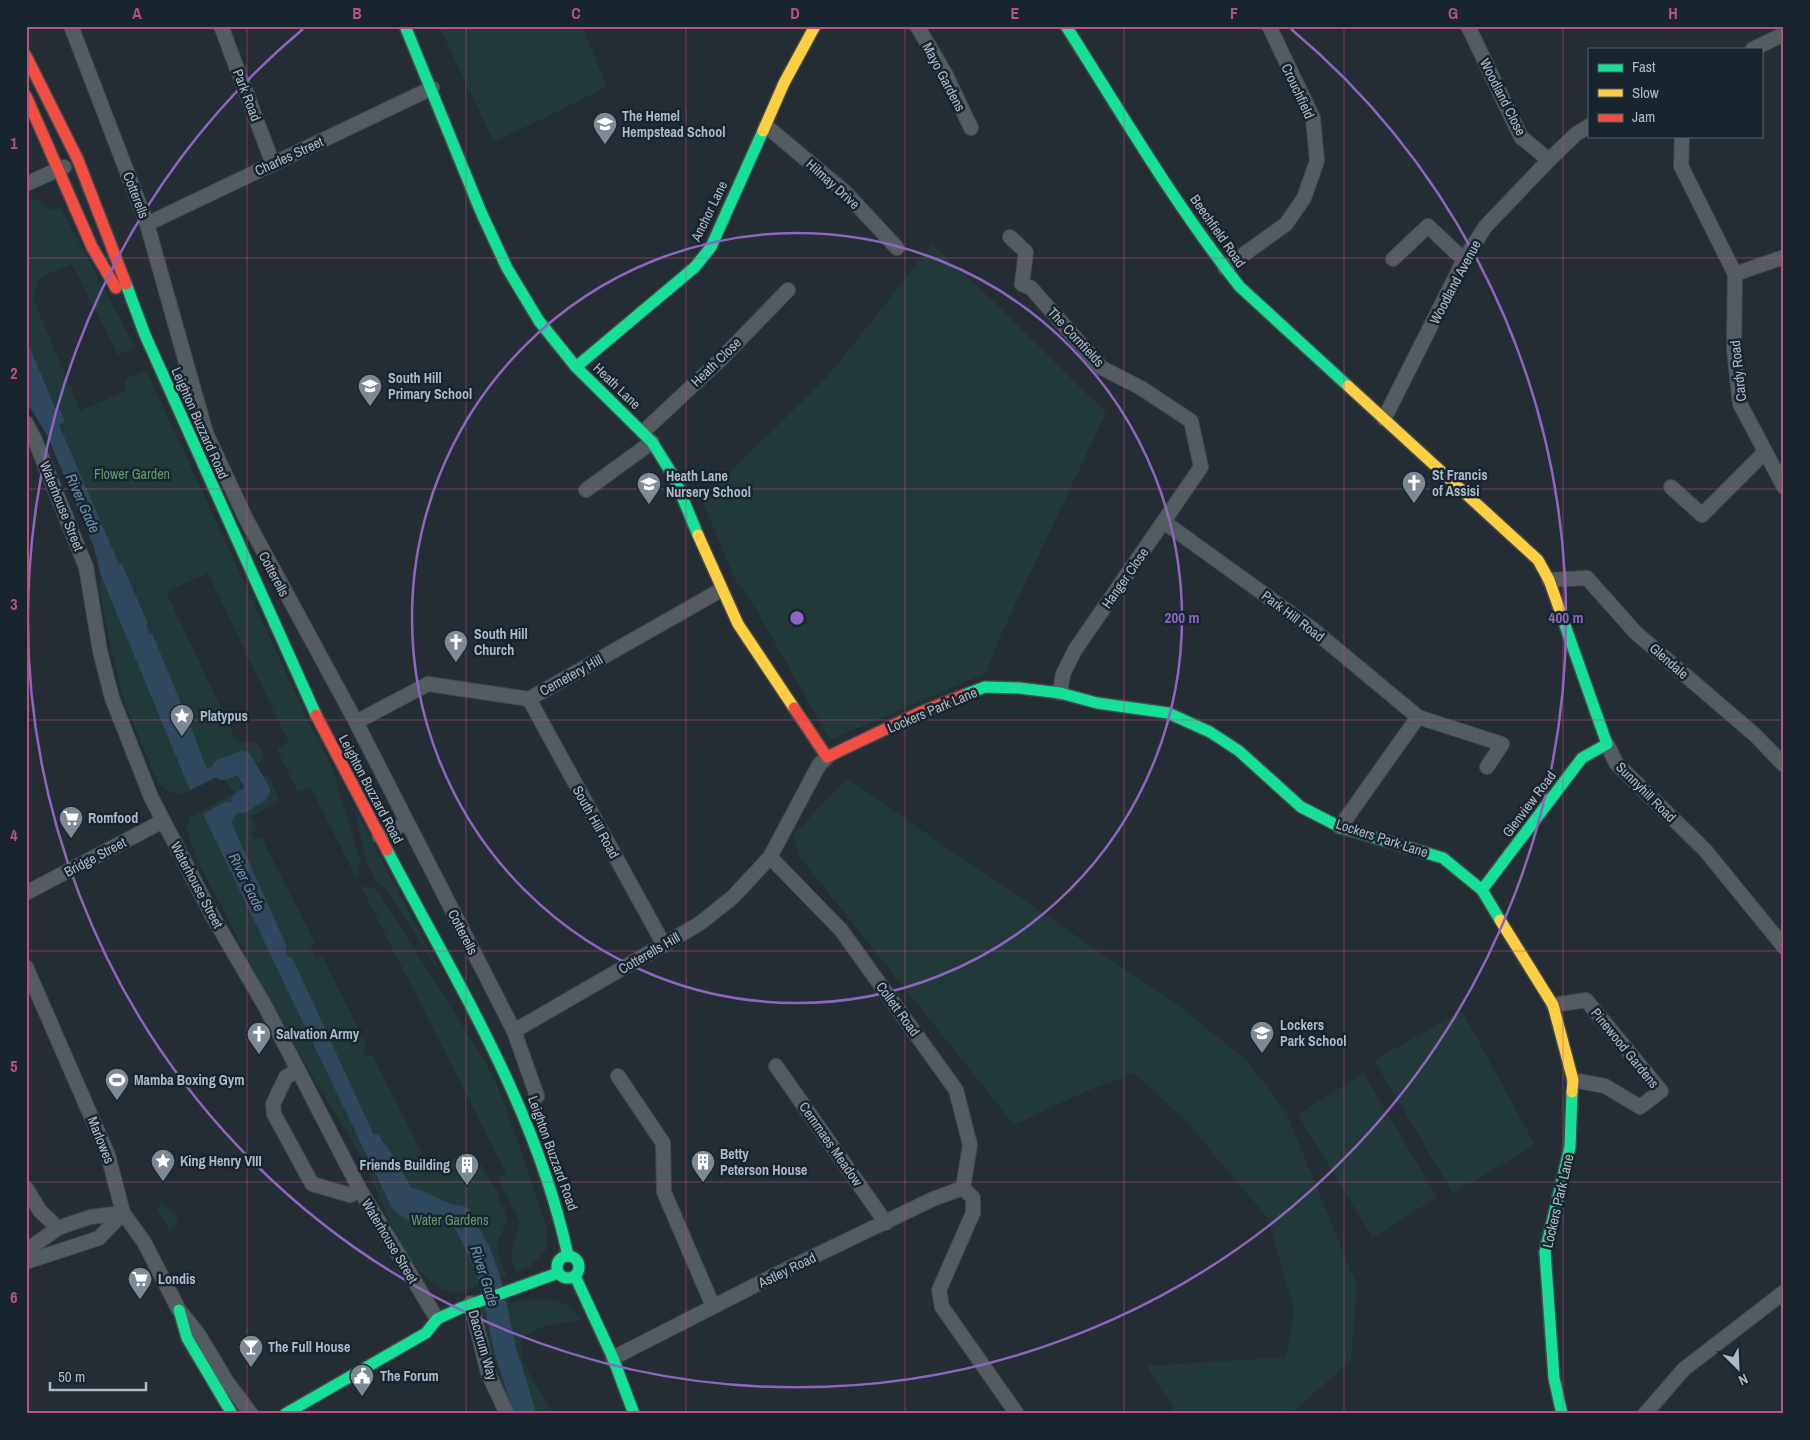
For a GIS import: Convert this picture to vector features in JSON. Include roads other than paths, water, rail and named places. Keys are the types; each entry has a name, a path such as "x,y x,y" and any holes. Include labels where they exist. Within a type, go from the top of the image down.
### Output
{"street":[{"name":"Cotterells","path":"71,26 147,224 206,433 246,519 356,722 514,1031 537,1096"},
{"name":"Park Road","path":"221,26 273,164"},
{"name":"Heath Lane","path":"405,26 507,268 539,321 576,367 648,437 674,477 721,590 738,624 827,757"},
{"name":"Anchor Lane","path":"576,367 695,267 711,247 784,83 815,26"},
{"name":"Mayo Gardens","path":"917,26 946,73 971,128"},
{"name":"Beechfield Road","path":"1066,26 1156,168 1224,268 1240,287 1384,419"},
{"name":"Crouchfield","path":"1224,268 1286,224 1304,198 1317,161 1312,118 1270,26"},
{"name":"Woodland Close","path":"1468,26 1520,137 1549,160"},
{"path":"1755,48 1784,34"},
{"name":"Leighton Buzzard Road","path":"26,56 78,160 145,335 320,724 515,1093 560,1218 568,1256"},
{"name":"Charles Street","path":"147,224 432,88"},
{"name":"Leighton Buzzard Road","path":"26,96 92,247 145,335"},
{"name":"Hilmay Drive","path":"766,126 845,192 897,248"},
{"name":"Woodland Avenue","path":"1384,419 1464,260 1485,228 1549,160 1576,134 1588,127"},
{"name":"Cardy Road","path":"1682,138 1681,166 1735,274 1734,348 1740,404 1764,453 1784,487"},
{"path":"26,184 78,160"},
{"path":"1394,259 1428,226 1464,260"},
{"name":"The Cornfields","path":"1010,237 1026,252 1022,284 1031,288 1102,368 1140,388 1191,421 1201,466"},
{"path":"1735,274 1784,257"},
{"name":"Heath Close","path":"586,490 648,437 788,290"},
{"path":"1384,419 1538,560 1549,580"},
{"name":"Waterhouse Street","path":"26,423 34,438 86,566 100,651 112,698 151,797 213,917 265,1006 360,1190 436,1319"},
{"path":"1671,487 1702,515 1764,453"},
{"name":"Hanger Close","path":"1060,693 1063,674 1075,650 1201,466"},
{"name":"Park Hill Road","path":"1164,522 1310,628 1418,717 1502,744 1487,767"},
{"name":"Glendale","path":"1549,580 1588,578 1636,633 1755,735 1784,765"},
{"name":"Sunnyhill Road","path":"1549,580 1607,744 1616,763 1705,850 1784,947"},
{"name":"Cemetery Hill","path":"356,722 428,684 529,699 721,590"},
{"name":"Lockers Park Lane","path":"770,857 818,765 827,757 921,712 985,687 1020,688 1060,693 1097,703 1168,713 1210,732 1239,751 1301,807 1340,826 1443,858 1482,890 1553,1005 1573,1080 1570,1147 1545,1252 1554,1378 1562,1414"},
{"name":"South Hill Road","path":"529,699 664,945"},
{"path":"1340,826 1418,717"},
{"name":"Glenview Road","path":"1482,890 1582,758 1607,744"},
{"name":"Bridge Street","path":"26,893 163,821"},
{"path":"379,836 406,823"},
{"name":"Cotterells Hill","path":"514,1031 699,924 733,897 770,857"},
{"name":"Collett Road","path":"770,857 842,930 956,1090 970,1145 963,1188"},
{"name":"Marlowes","path":"26,967 108,1155 123,1213 144,1242 179,1310 187,1338 232,1414"},
{"name":"Pinewood Gardens","path":"1553,1005 1586,1000 1661,1091 1640,1107 1606,1086 1573,1080"},
{"name":"Cemmaes Meadow","path":"776,1066 886,1223"},
{"path":"297,1071 286,1077 272,1104 274,1114 312,1184 350,1195 360,1190"},
{"path":"618,1076 663,1143 664,1192 713,1306"},
{"path":"26,1188 40,1211 58,1228"},
{"path":"963,1188 973,1198 973,1213 939,1290 942,1307 1017,1414"},
{"name":"Astley Road","path":"613,1358 713,1306 886,1223 933,1198 963,1188"},
{"path":"26,1251 58,1228 90,1217 123,1213"},
{"path":"26,1262 99,1238 123,1213"},
{"path":"558,1272 558,1262 568,1256 575,1259 579,1265 575,1276 613,1358 634,1414"},
{"path":"558,1272 566,1278 575,1276"},
{"path":"285,1414 426,1333 436,1319 475,1302 558,1272"},
{"path":"1645,1414 1684,1369 1784,1292"},
{"name":"Dacorum Way","path":"475,1302 488,1373 508,1414"},
{"name":"Marlowes","path":"179,1310 199,1335 228,1382 251,1414"}],"water":[{"path":"26,339 56,410 60,409 65,422 59,425 119,564 122,564 148,624 146,626 150,634 152,633 185,713 182,714 186,723 189,722 206,767 209,768 244,758 250,769 244,772 240,765 190,790 100,573 94,547 47,435 26,401"},
{"name":"Water Gardens","path":"258,781 263,791 244,804 231,822 287,947 285,949 289,958 292,957 373,1134 379,1134 383,1144 396,1160 394,1165 388,1166 399,1191 413,1188 420,1190 462,1209 463,1215 455,1219 436,1224 426,1224 407,1219 399,1215 392,1208 203,814 225,802 235,803 255,792 251,784"}],"waterway":[{"name":"River Gade","path":"223,769 242,762 259,791 242,802"},
{"name":"River Gade","path":"378,1152 409,1206 461,1217 480,1253 490,1280 505,1349 525,1414"}],"place":[{"name":"The Hemel Hempstead School","path":"605,145"},
{"name":"South Hill Primary School","path":"370,407"},
{"name":"St Francis of Assisi","path":"1414,504"},
{"name":"Heath Lane Nursery School","path":"649,505"},
{"name":"South Hill Church","path":"456,663"},
{"name":"Platypus","path":"182,737"},
{"name":"Romfood","path":"71,839"},
{"name":"Lockers Park School","path":"1262,1054"},
{"name":"Salvation Army","path":"259,1055"},
{"name":"Mamba Boxing Gym","path":"117,1101"},
{"name":"King Henry VIII","path":"163,1182"},
{"name":"Betty Peterson House","path":"703,1183"},
{"name":"Friends Building","path":"467,1186"},
{"name":"Londis","path":"140,1300"},
{"name":"The Full House","path":"251,1368"},
{"name":"The Forum","path":"362,1397"}],"park label":[{"name":"Flower Garden","path":"132,474"}]}
